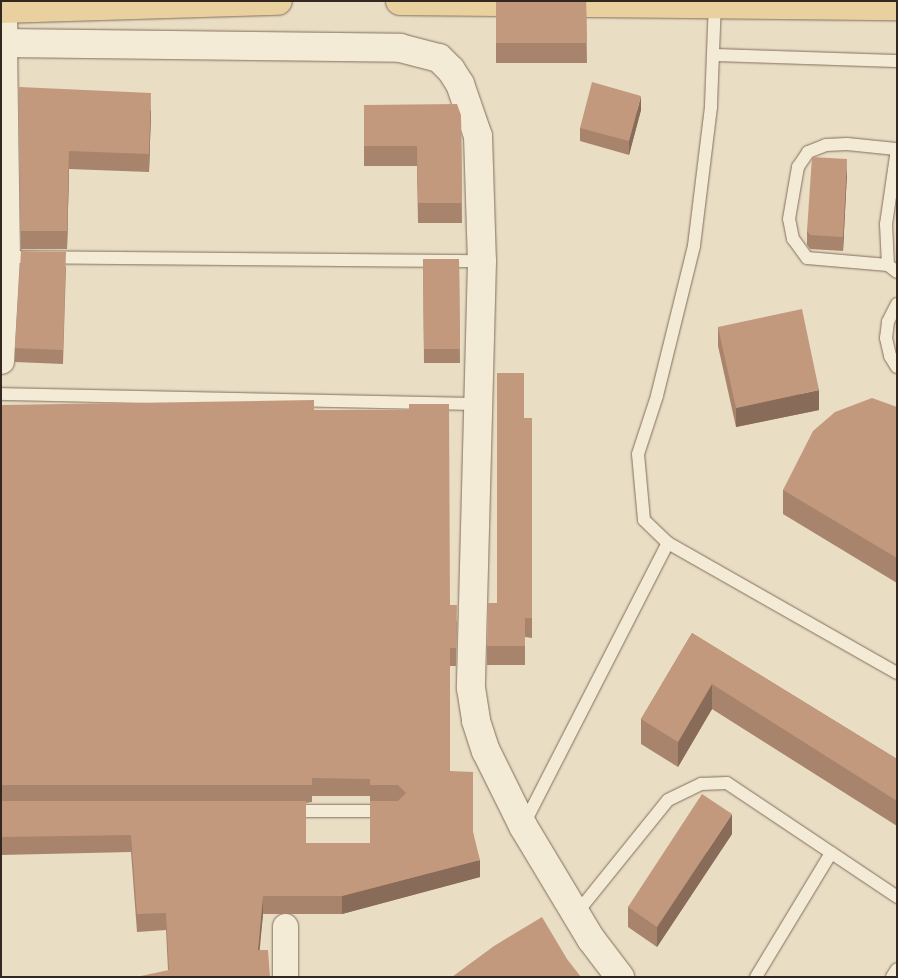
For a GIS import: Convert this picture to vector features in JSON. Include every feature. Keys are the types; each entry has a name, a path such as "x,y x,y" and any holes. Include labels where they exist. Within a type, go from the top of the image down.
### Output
{"main road":[{"path":"2,6 278,1"},
{"path":"400,1 715,2 897,6"}],"street":[{"path":"1,361 7,257 2,6"},
{"path":"4,43 400,48 439,58 460,84 478,136 482,261 480,404 471,688 476,722 486,751 522,826 576,914 620,977"},
{"path":"285,926 285,977"}],"lane":[{"path":"715,2 714,55 694,246 657,396 638,454 644,520 668,543 897,674"},
{"path":"714,55 897,60"},
{"path":"847,144 896,149 886,224 892,268 807,258 792,239 788,219 798,167 808,152 826,145 847,144"},
{"path":"7,257 482,261"},
{"path":"897,304 888,322 886,338 890,356 897,367"},
{"path":"1,394 480,404"},
{"path":"522,826 668,543"},
{"path":"576,914 668,800 701,784 727,783 897,897"},
{"path":"279,811 398,811"},
{"path":"756,977 831,853"},
{"path":"892,977 897,969"}],"building":[{"path":"496,1 586,1 587,43 496,43"},
{"path":"592,82 641,96 629,141 580,128"},
{"path":"19,87 151,93 149,154 69,151 67,231 21,231"},
{"path":"457,104 461,115 462,203 418,203 417,146 364,146 364,105"},
{"path":"812,157 847,159 843,237 810,235 807,231"},
{"path":"21,251 66,252 63,350 15,348"},
{"path":"423,259 459,259 460,349 424,349"},
{"path":"802,309 819,390 736,408 718,327"},
{"path":"497,373 524,373 524,418 532,418 532,618 525,618 525,646 487,646 488,603 497,603"},
{"path":"872,398 897,407 897,558 783,490 813,431 835,412"},
{"path":"314,400 314,410 409,410 409,404 449,404 450,605 457,605 456,648 450,648 450,771 473,772 473,832 480,860 342,896 263,896 258,950 268,950 270,977 136,977 169,970 166,913 137,914 131,835 1,837 1,801 306,801 306,843 370,843 370,801 398,801 406,793 398,785 370,785 370,779 312,778 312,785 1,785 1,405"},
{"path":"692,633 897,759 897,801 712,684 678,742 641,719"},
{"path":"702,794 732,814 657,927 628,907"},
{"path":"542,917 567,959 581,977 452,977 494,946"}]}
